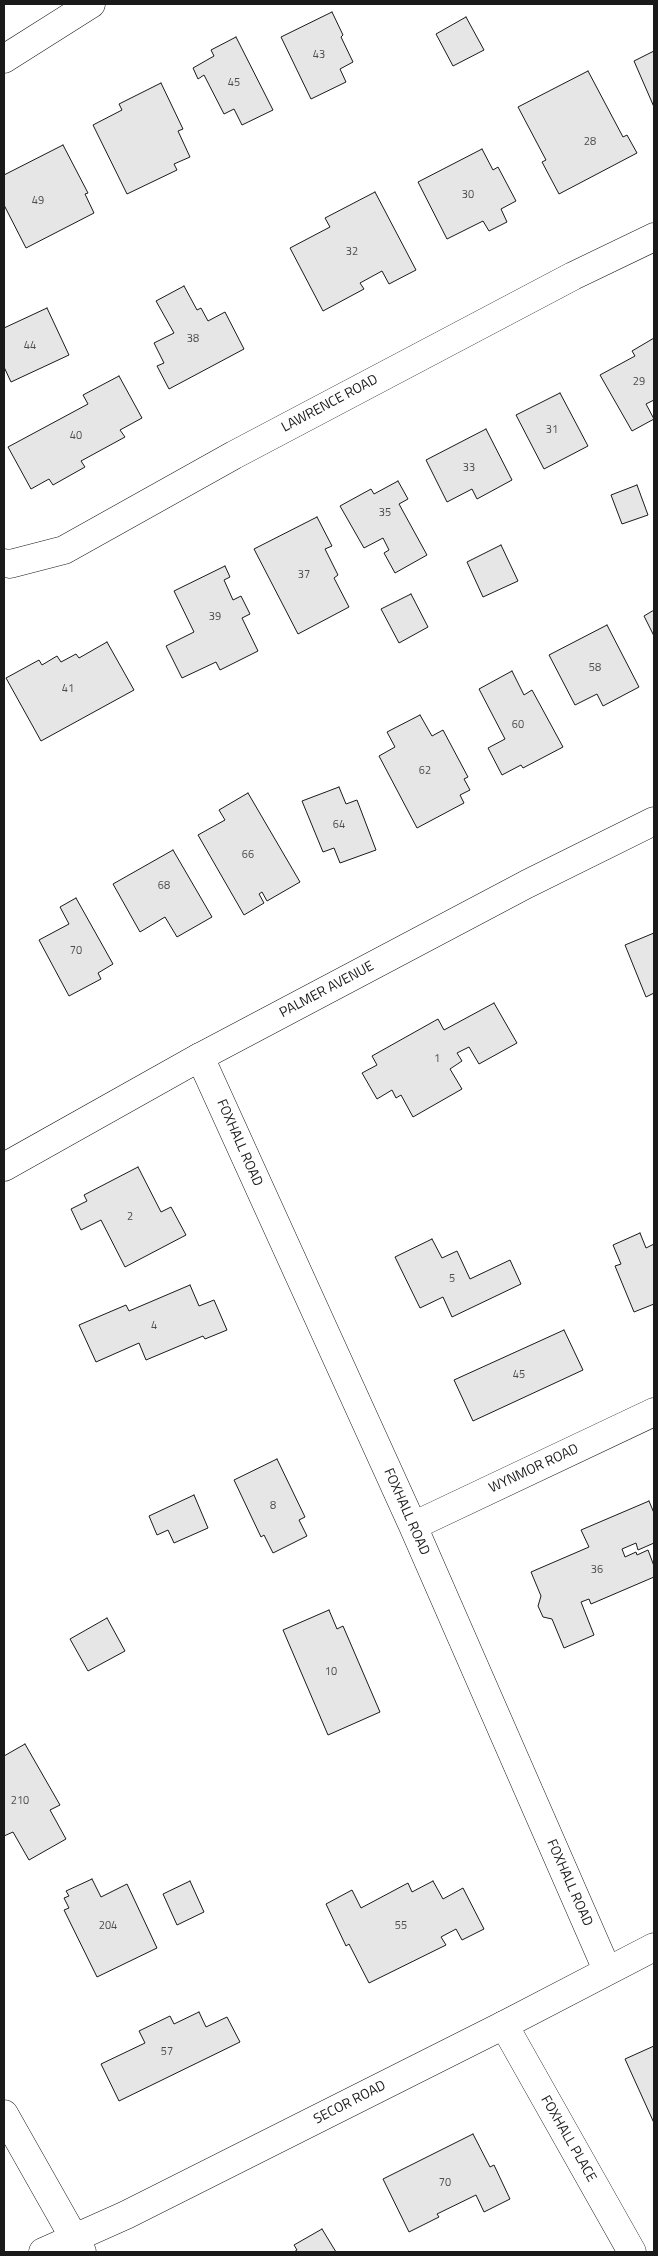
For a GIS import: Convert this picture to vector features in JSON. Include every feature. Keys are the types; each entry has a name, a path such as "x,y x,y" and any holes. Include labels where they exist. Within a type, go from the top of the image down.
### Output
{"street":[{"path":"4,59 91,4"},
{"name":"LAWRENCE ROAD","path":"4,563 10,564 64,550 234,455 573,276 654,237"},
{"name":"PALMER AVENUE","path":"4,1167 200,1057 528,884 654,821"},
{"name":"FOXHALL ROAD","path":"200,1057 413,1526 608,1970"},
{"name":"WYNMOR ROAD","path":"413,1526 654,1412"},
{"name":"SECOR ROAD","path":"43,2252 78,2245 126,2215 504,2025 654,1947"},
{"name":"FOXHALL PLACE","path":"504,2025 632,2252"},
{"path":"4,2114 78,2245"}],"building":[{"path":"332,12 353,62 340,69 346,82 311,99 281,37"},
{"path":"466,17 484,50 453,66 436,34"},
{"path":"236,37 273,110 242,125 234,109 224,114 204,75 198,79 193,68 214,56 211,50"},
{"path":"654,51 654,107 634,61"},
{"path":"588,71 623,137 627,135 637,153 559,194 542,162 546,160 518,107"},
{"path":"161,83 183,129 178,131 190,157 174,164 177,170 127,194 93,125 122,110 119,104"},
{"path":"63,145 88,193 85,194 94,213 26,248 4,205 4,175"},
{"path":"482,149 493,170 498,167 516,201 501,209 507,222 489,231 483,221 447,239 418,182"},
{"path":"375,192 416,270 389,284 382,271 360,283 364,289 323,311 290,248 330,227 325,218"},
{"path":"184,286 197,310 201,308 208,321 225,312 244,349 169,389 157,366 164,363 154,343 174,333 156,301"},
{"path":"47,308 69,355 11,382 4,367 4,328"},
{"path":"654,338 654,400 646,404 654,419 632,431 600,375 635,356 632,351"},
{"path":"119,376 142,418 120,430 125,437 81,461 85,467 53,485 49,479 31,489 8,447 88,404 83,395"},
{"path":"560,393 588,446 544,469 516,415"},
{"path":"486,429 512,480 477,499 472,489 447,502 426,460"},
{"path":"398,481 408,499 399,504 427,555 395,573 384,553 389,550 383,538 364,548 340,506 371,489 374,494"},
{"path":"637,485 648,515 622,524 611,495"},
{"path":"317,517 332,546 325,549 338,575 334,578 349,607 298,634 254,549"},
{"path":"501,545 518,581 483,597 467,562"},
{"path":"225,566 230,577 224,580 233,600 241,596 250,614 242,618 258,651 220,670 216,662 182,678 166,646 194,632 174,591"},
{"path":"411,594 428,627 399,643 381,609"},
{"path":"654,610 654,636 644,616"},
{"path":"607,625 639,687 603,706 597,694 575,705 549,655"},
{"path":"107,642 134,690 41,741 6,678 39,660 42,665 57,656 61,662 76,654 79,658"},
{"path":"512,671 524,695 532,690 563,747 523,768 521,765 502,775 488,748 505,739 479,689"},
{"path":"420,715 432,736 443,730 468,777 464,779 470,790 460,795 464,803 417,828 379,756 395,747 387,732"},
{"path":"339,787 346,804 357,800 376,850 340,863 334,848 323,852 302,801"},
{"path":"248,793 300,882 267,901 262,892 259,894 264,903 244,915 198,835 225,820 219,810"},
{"path":"173,850 212,917 177,937 165,917 140,932 113,884"},
{"path":"76,898 113,964 98,973 101,979 69,996 39,940 69,924 60,907"},
{"path":"654,933 654,993 646,997 625,945"},
{"path":"494,1003 517,1043 479,1064 469,1047 457,1053 462,1061 450,1069 462,1089 413,1117 401,1095 396,1098 392,1090 377,1099 362,1073 377,1065 372,1056 438,1019 444,1030"},
{"path":"138,1167 161,1212 171,1207 186,1235 125,1267 101,1220 81,1230 71,1209 87,1201 84,1195"},
{"path":"640,1233 646,1248 654,1244 654,1304 634,1312 615,1266 621,1264 613,1245"},
{"path":"432,1239 442,1258 457,1251 470,1279 510,1260 521,1284 452,1317 443,1297 420,1308 395,1257"},
{"path":"190,1285 199,1306 214,1300 227,1330 205,1339 203,1336 146,1360 139,1343 96,1362 79,1325 126,1305 129,1311"},
{"path":"564,1330 583,1370 473,1421 454,1380"},
{"path":"277,1459 305,1517 299,1520 307,1536 273,1553 264,1535 261,1537 234,1480"},
{"path":"194,1495 208,1528 174,1543 168,1530 157,1535 149,1516"},
{"path":"649,1501 654,1513 654,1543 638,1550 636,1543 622,1549 625,1557 636,1552 637,1555 648,1550 654,1566 654,1577 591,1604 589,1599 581,1602 594,1635 564,1648 552,1619 543,1617 538,1606 541,1596 531,1572 589,1547 581,1530"},
{"path":"329,1610 337,1629 343,1626 380,1712 328,1735 283,1630"},
{"path":"107,1618 125,1651 88,1671 70,1639"},
{"path":"25,1744 60,1805 50,1810 66,1839 29,1860 13,1832 4,1836 4,1756"},
{"path":"92,1879 101,1897 127,1884 157,1948 97,1977 64,1910 69,1908 64,1898 69,1896 66,1891"},
{"path":"190,1881 204,1912 177,1925 163,1894"},
{"path":"433,1881 443,1899 463,1888 484,1929 462,1940 456,1929 441,1937 446,1945 369,1983 349,1944 346,1946 326,1904 352,1890 361,1908 408,1883 412,1892"},
{"path":"199,2012 206,2027 227,2017 240,2042 119,2101 101,2064 145,2043 139,2031 170,2016 174,2024"},
{"path":"654,2046 654,2123 625,2059"},
{"path":"473,2134 490,2167 494,2165 510,2199 484,2212 476,2195 437,2214 439,2217 409,2232 383,2179"},
{"path":"322,2229 336,2252 294,2252 297,2250 294,2245"}]}
